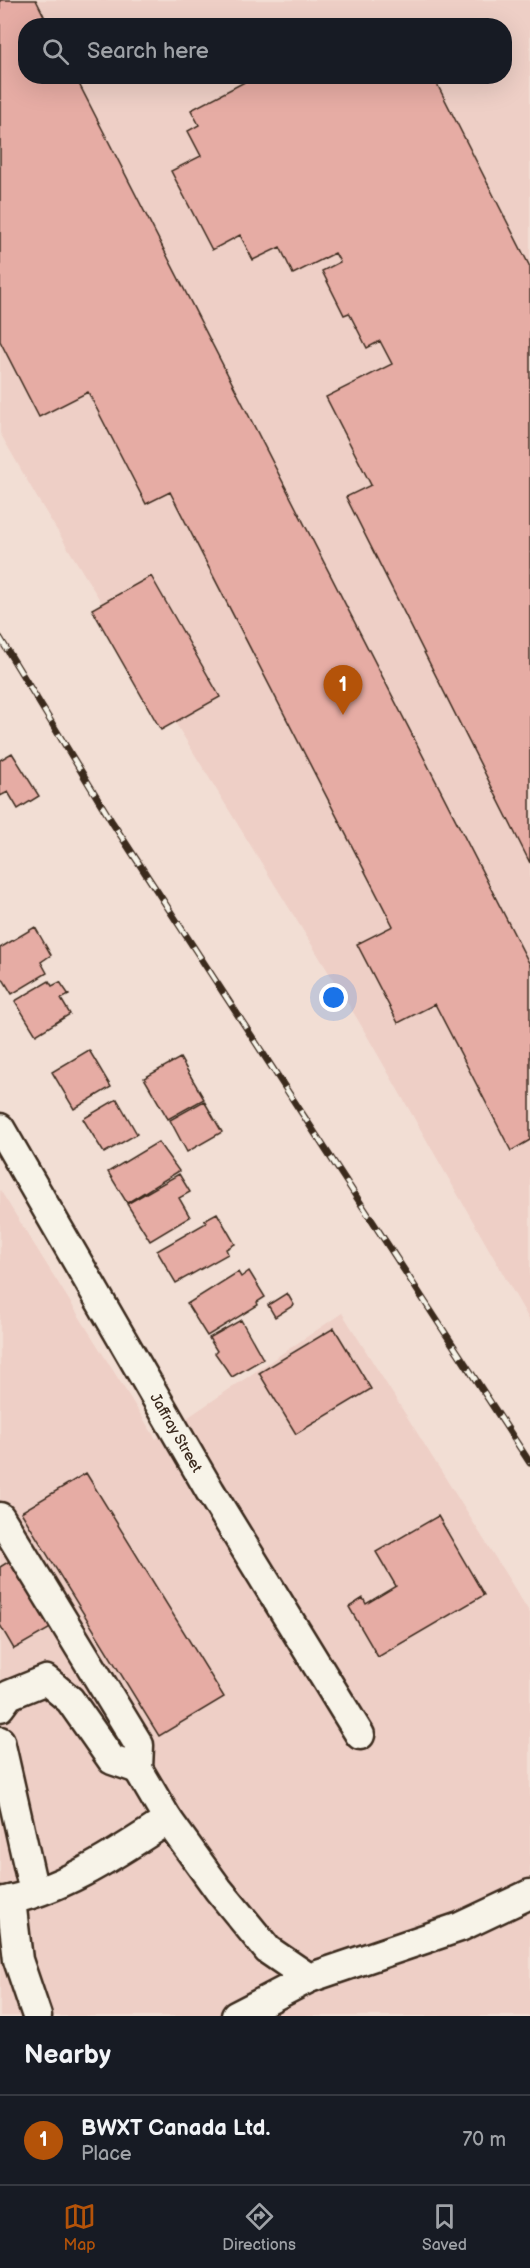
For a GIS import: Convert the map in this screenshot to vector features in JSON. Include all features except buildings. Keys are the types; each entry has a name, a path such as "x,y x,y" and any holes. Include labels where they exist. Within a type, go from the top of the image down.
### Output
{"street":[{"name":"Jaffray Street","path":"0,1128 210,1491 360,1735"},
{"path":"0,1517 138,1745 138,1769 168,1820 218,1890 268,1950 309,1978"},
{"path":"0,1707 9,1695 46,1680 70,1700 112,1760 138,1769"},
{"path":"0,1741 15,1898 18,1960 37,2016"},
{"path":"15,1898 100,1864 168,1820"},
{"path":"236,2016 309,1978 459,1927 530,1894"}],"shaded area":[{"path":"0,0 530,0 530,1321 358,1020 39,501 0,433"},
{"path":"0,1190 156,1439 342,1313 530,1613 530,2016 0,2016"}],"railway":[{"path":"0,638 112,822 530,1463"}],"place":[{"name":"BWXT Canada Ltd.","path":"343,715"}]}
